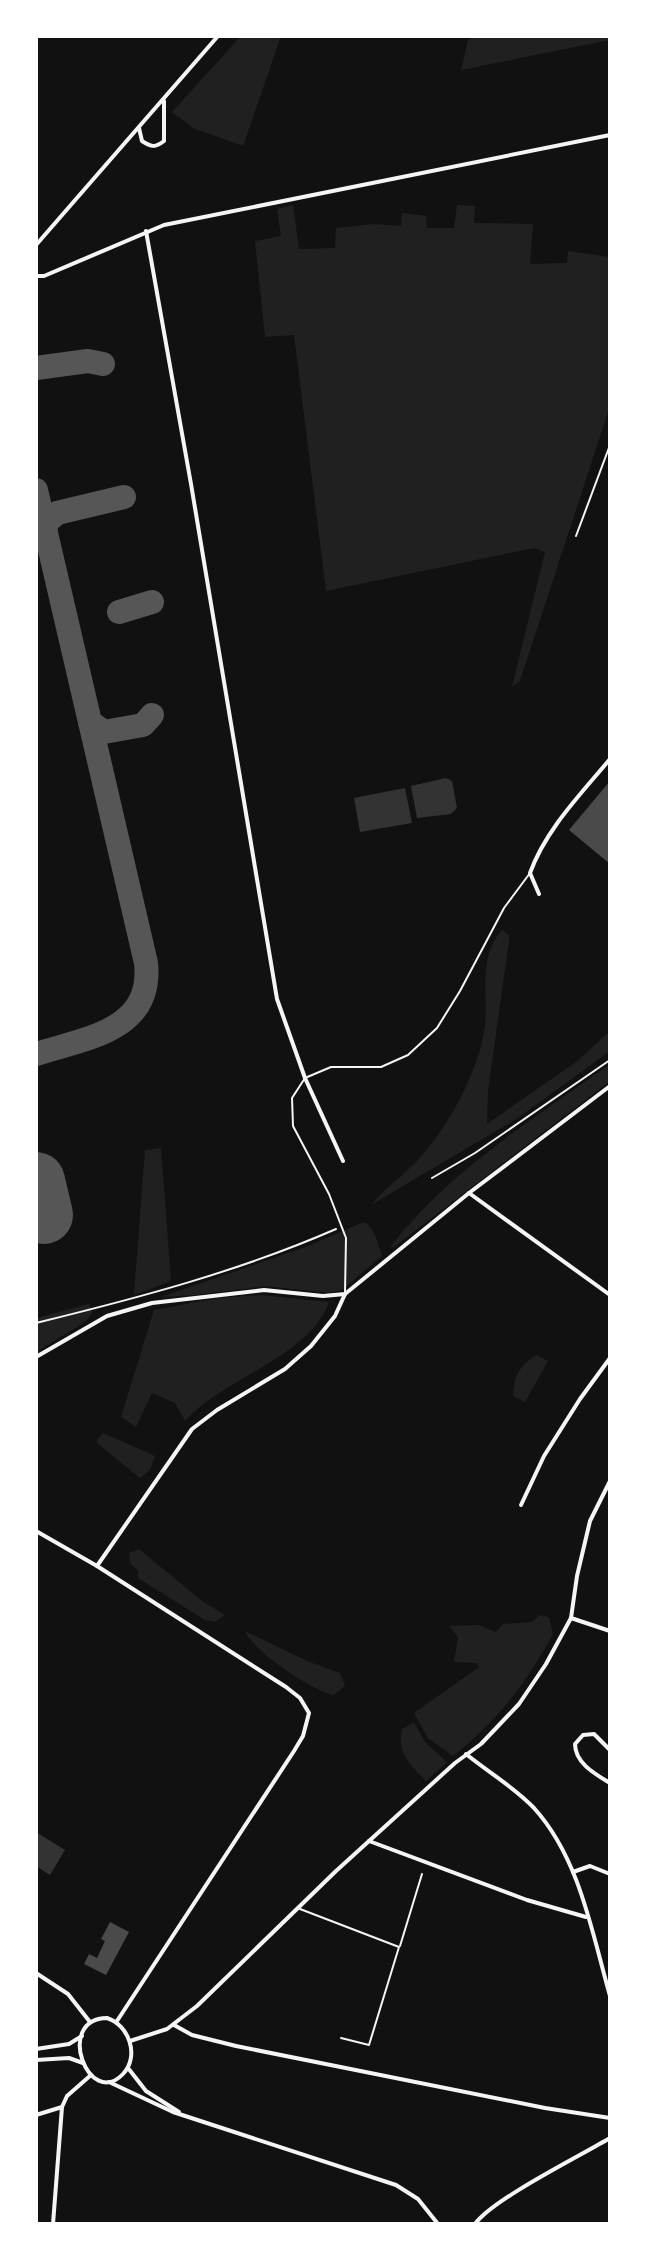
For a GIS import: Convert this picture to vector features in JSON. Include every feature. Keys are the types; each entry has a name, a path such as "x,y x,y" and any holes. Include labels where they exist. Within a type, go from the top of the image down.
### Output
{"street":[{"path":"36,245 218,36"},
{"path":"139,128 142,141 150,146 158,146 164,141 164,100"},
{"path":"36,276 44,276 146,231 186,220 610,135"},
{"path":"146,231 277,999 305,1078 343,1161"},
{"path":"539,894 530,873 537,854 566,811 610,759"},
{"path":"97,1566 192,1429 217,1410 285,1369 311,1346 335,1316 345,1294 469,1193 610,1086"},
{"path":"469,1193 610,1295"},
{"path":"36,1357 107,1316 152,1303 264,1290 323,1296 345,1294"},
{"path":"521,1505 552,1443 610,1358"},
{"path":"130,2041 151,2036 174,2025 197,2006 369,1841 481,1744 519,1704 546,1664 571,1618 590,1521 610,1481"},
{"path":"36,1531 97,1566 286,1687 300,1698 309,1713 303,1736 294,1751 117,2021"},
{"path":"571,1618 610,1631"},
{"path":"610,1750 601,1738 587,1733 575,1744 576,1755 582,1762 610,1783"},
{"path":"466,1754 532,1807 554,1833 573,1872 610,1996"},
{"path":"369,1841 527,1900 587,1917"},
{"path":"573,1872 590,1866 610,1874"},
{"path":"36,1973 68,1994 90,2022"},
{"path":"36,2049 69,2044 82,2036 90,2022 103,2018 117,2021 130,2041 131,2056 128,2068 119,2078 109,2082"},
{"path":"174,2025 192,2035 236,2046 545,2108 610,2118"},
{"path":"82,2036 83,2063 99,2080 160,2107 396,2185 418,2199 438,2224"},
{"path":"36,2060 69,2058 83,2063"},
{"path":"128,2068 146,2091 181,2113"},
{"path":"53,2224 62,2107 67,2096 91,2075"},
{"path":"36,2115 62,2107"},
{"path":"475,2224 501,2202 610,2138"}],"lane":[{"path":"576,536 610,445"},
{"path":"345,1294 346,1238 329,1194 293,1126 292,1098 305,1078 331,1067 381,1067 408,1055 437,1028 504,908 530,873"},
{"path":"341,2038 369,2045 422,1874"},
{"path":"298,1908 399,1947"}],"path":[{"path":"432,1178 475,1153 610,1060"},
{"path":"36,1323 112,1305 205,1277 335,1229"}],"shaded area":[{"path":"241,36 281,36 243,146 193,128 172,112"},
{"path":"474,36 610,36 610,40 461,70 468,40"},
{"path":"293,205 299,249 335,248 336,228 373,224 401,226 402,213 426,216 427,228 454,228 457,205 475,206 474,223 533,224 530,264 567,263 568,251 610,257 610,406 520,681 512,687 545,552 534,548 326,591 294,335 265,337 255,241 281,236 277,209"},
{"path":"446,778 452,781 457,808 451,814 417,818 411,786"},
{"path":"405,788 412,823 360,832 354,798"},
{"path":"502,930 509,935 509,941 488,1091 487,1124 576,1062 610,1031 610,1051 518,1118 371,1205 428,1149 460,1099 482,1043 487,963"},
{"path":"610,1064 610,1081 394,1247 390,1247 438,1194 465,1170"},
{"path":"161,1148 171,1281 134,1295 145,1150"},
{"path":"364,1222 373,1232 382,1256 342,1290 329,1293 265,1286 161,1297 308,1246"},
{"path":"260,1295 329,1302 319,1321 304,1338 221,1392 185,1421 175,1403 152,1393 136,1427 121,1417 154,1310 219,1298"},
{"path":"89,1304 92,1313 85,1322 36,1352 36,1318"},
{"path":"536,1355 548,1361 525,1402 513,1396 515,1382 518,1372"},
{"path":"103,1433 155,1456 150,1470 140,1478 96,1442"},
{"path":"139,1549 202,1601 225,1615 215,1622 205,1620 138,1578 138,1571 130,1563 129,1553"},
{"path":"540,1615 549,1617 553,1634 497,1716 453,1756 428,1738 414,1713 479,1667 476,1663 454,1662 458,1637 449,1626 479,1625 496,1632 503,1624 532,1622"},
{"path":"245,1631 340,1673 345,1686 334,1695 312,1686 271,1659 250,1640"},
{"path":"414,1722 425,1742 447,1762 426,1781 410,1763 401,1745 402,1729"},
{"path":"36,1832 65,1850 50,1875 36,1866"}],"building":[{"path":"610,781 610,864 569,830"},
{"path":"110,1922 129,1932 106,1975 84,1964 89,1954 97,1958 105,1941 101,1939"}],"taxiway":[{"path":"36,368 88,361 103,364"},
{"path":"36,490 90,722 104,732 143,725 152,715"},
{"path":"45,529 57,513 124,497"},
{"path":"119,612 152,602"},
{"path":"36,1054 112,1028 139,1004 145,986 146,963 90,722"}],"runway":[{"path":"36,1181 44,1215"}]}
